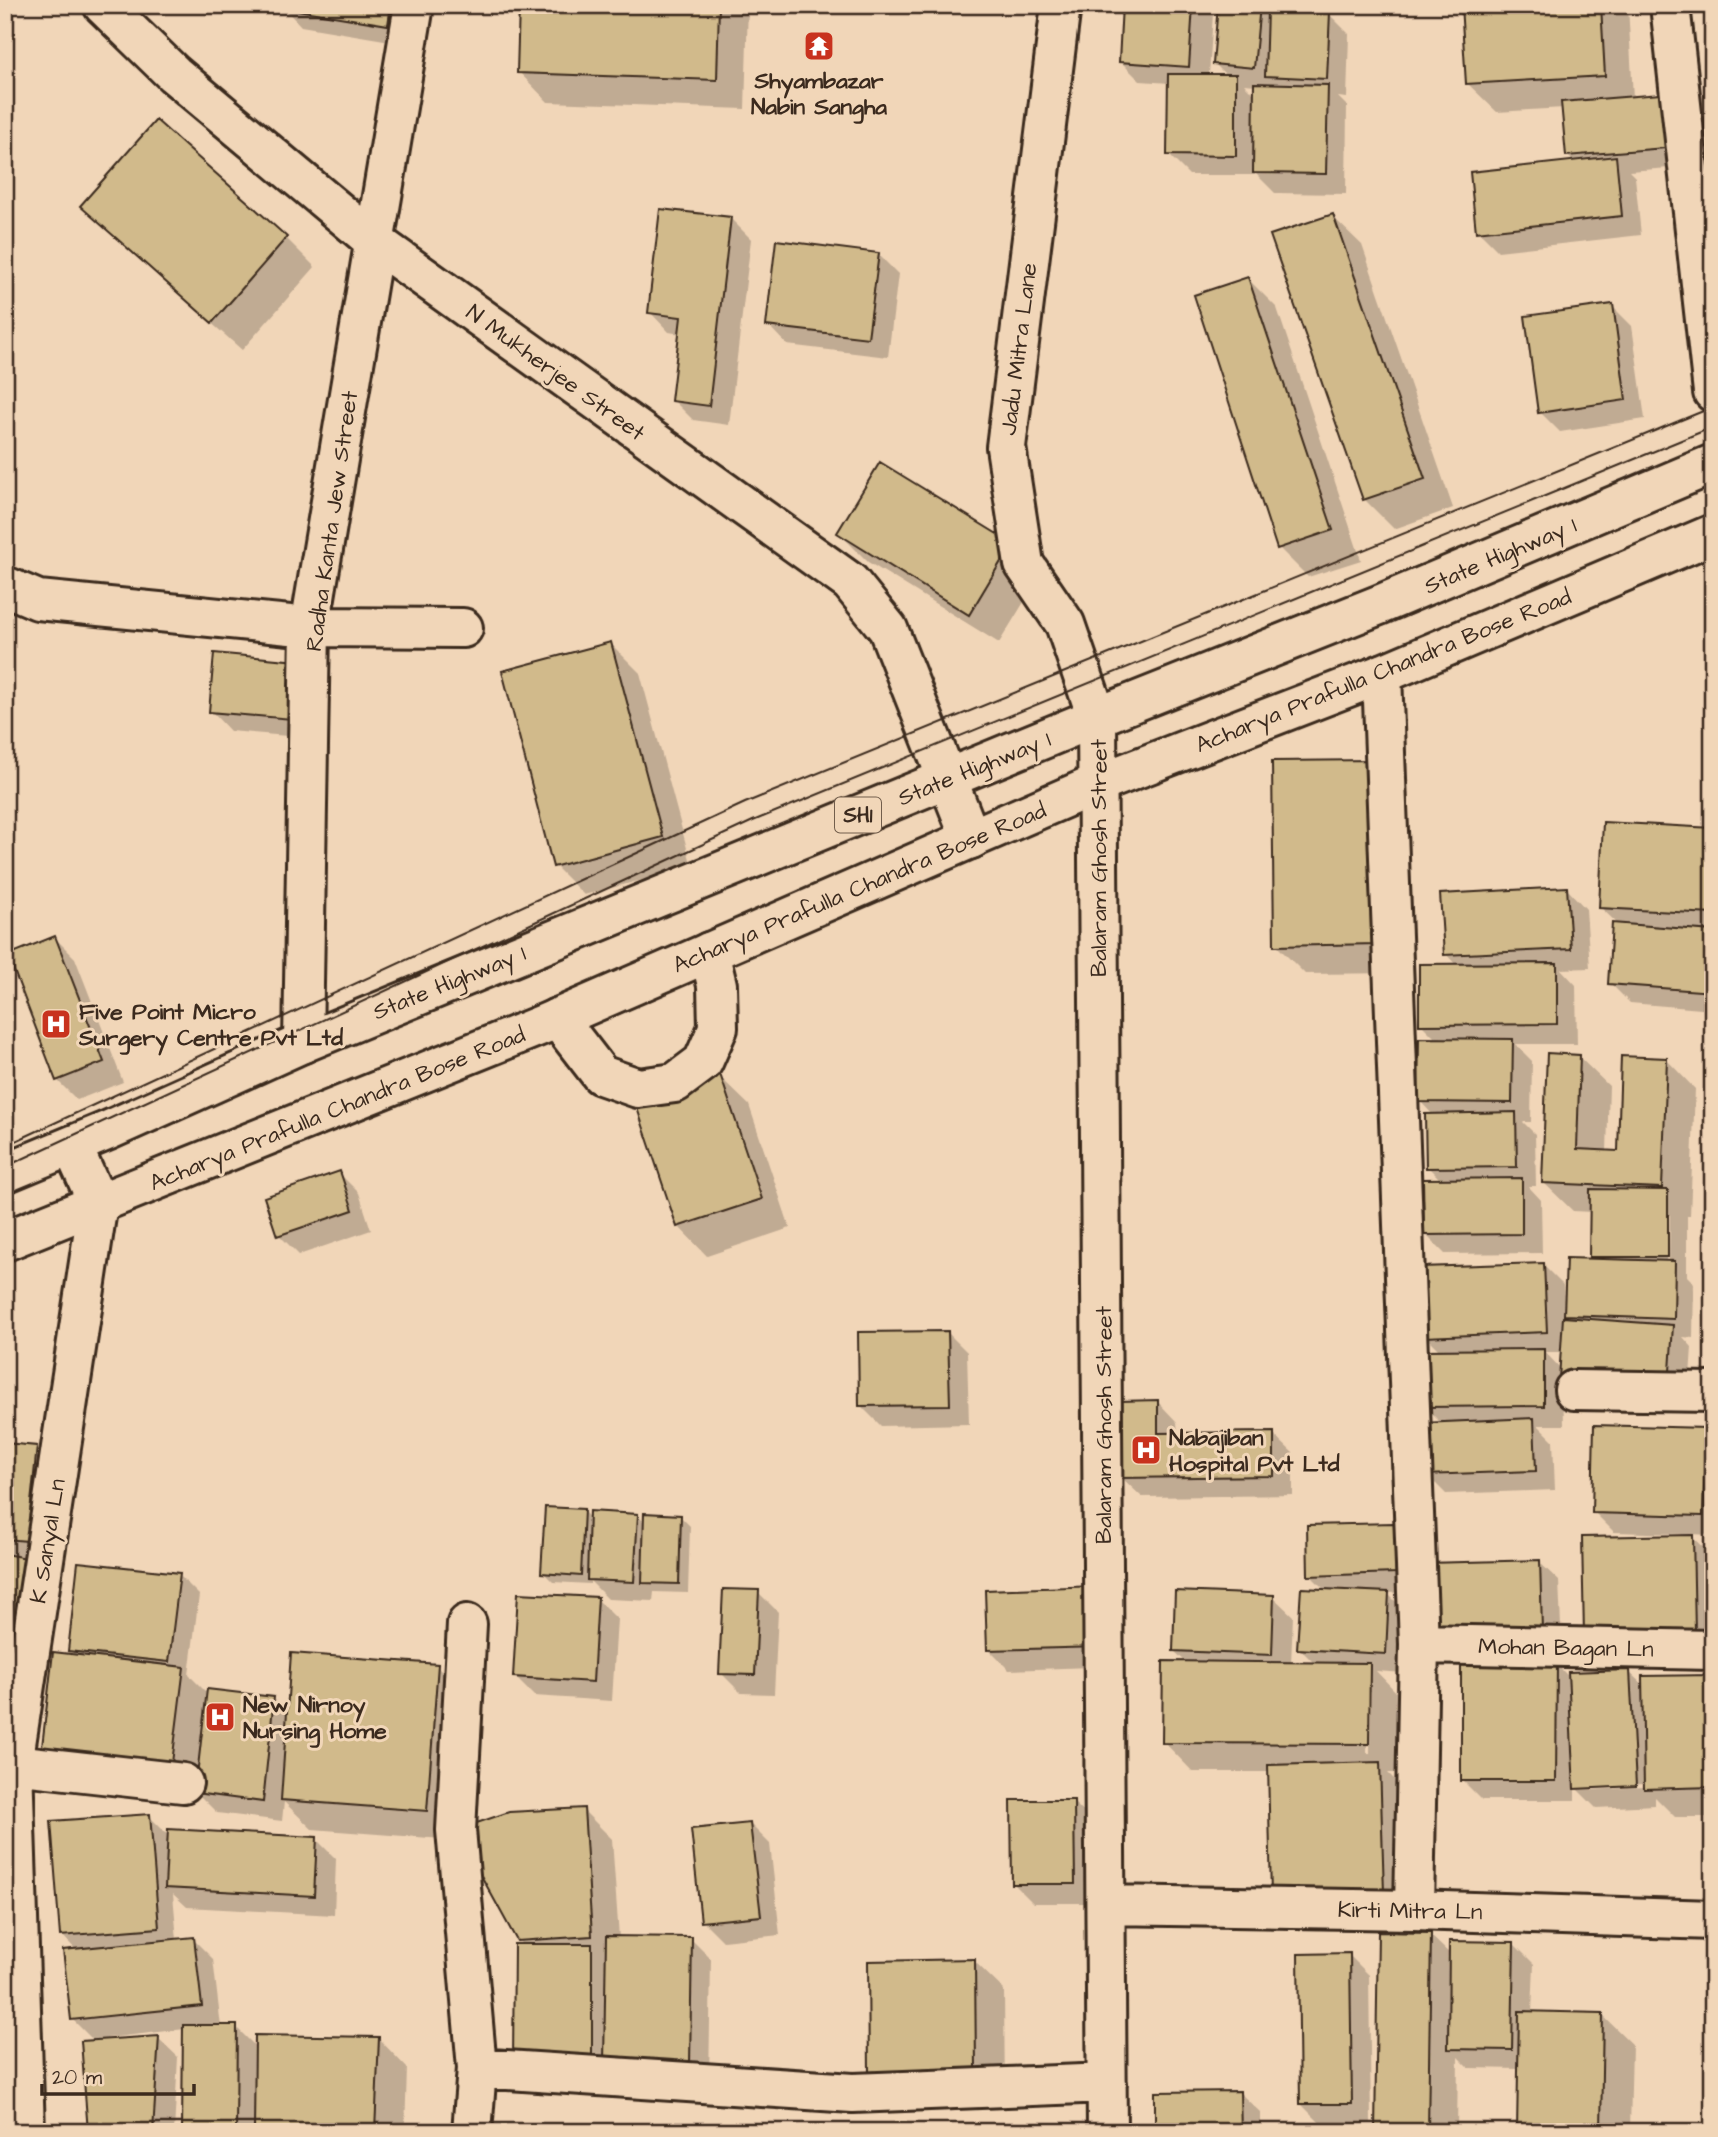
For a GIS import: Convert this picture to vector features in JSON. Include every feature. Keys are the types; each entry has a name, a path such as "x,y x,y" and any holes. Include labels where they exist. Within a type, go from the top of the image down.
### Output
{"street":[{"name":"N Mukherjee Street","path":"103,5 174,74 375,242 850,582 888,629 971,839"},
{"name":"Radha Kanta Jew Street","path":"303,1043 310,627 414,5"},
{"name":"Jadu Mitra Lane","path":"1060,5 1006,447 1024,564 1065,624 1097,717"},
{"path":"1670,5 1713,392"},
{"name":"State Highway 1","path":"5,1173 303,1043 1097,717 1379,605 1713,464"},
{"name":"Acharya Prafulla Chandra Bose Road","path":"5,1241 556,1018 1097,784 1382,674 1713,534"},
{"path":"5,586 38,600 310,627 463,628"},
{"path":"1382,674 1419,1644 1414,1910"},
{"name":"Balaram Ghosh Street","path":"1097,717 1107,2132"},
{"path":"556,1018 601,1075 638,1088 675,1083 703,1062 718,1028 717,985 709,952"},
{"path":"72,1146 98,1203"},
{"name":"K Sanyal Ln","path":"25,2132 13,1764 98,1203"},
{"path":"1574,1391 1713,1392"},
{"path":"467,1624 456,1830 477,2068 472,2132"},
{"name":"Mohan Bagan Ln","path":"1419,1644 1713,1650"},
{"path":"13,1764 183,1783"},
{"name":"Kirti Mitra Ln","path":"1107,1905 1414,1910 1713,1920"},
{"path":"477,2068 853,2093 1107,2083"}],"building":[{"path":"279,5 391,5 388,25"},
{"path":"519,5 719,5 717,80 517,73"},
{"path":"1122,5 1193,5 1189,67 1119,62"},
{"path":"1218,5 1260,5 1254,68 1213,64"},
{"path":"1461,5 1601,5 1605,76 1466,84"},
{"path":"1267,10 1330,12 1327,79 1265,76"},
{"path":"1168,74 1236,74 1236,156 1167,155"},
{"path":"1254,83 1328,85 1326,174 1253,173"},
{"path":"1673,93 1678,147 1566,156 1561,102"},
{"path":"156,120 287,237 212,323 80,206"},
{"path":"1616,156 1622,216 1476,232 1470,172"},
{"path":"1706,167 1713,167 1713,239"},
{"path":"660,209 731,217 709,406 671,401 681,317 648,313"},
{"path":"1333,214 1425,479 1363,500 1270,235"},
{"path":"776,240 879,253 868,338 766,326"},
{"path":"1248,277 1333,530 1277,549 1194,295"},
{"path":"1613,304 1626,400 1538,413 1525,316"},
{"path":"880,462 1012,543 969,615 837,533"},
{"path":"611,642 663,837 553,867 502,671"},
{"path":"214,653 297,661 292,719 209,712"},
{"path":"1376,760 1378,944 1274,946 1272,761"},
{"path":"1603,822 1713,828 1713,914 1599,908"},
{"path":"1567,887 1571,949 1444,955 1440,894"},
{"path":"1612,923 1713,931 1713,992 1608,984"},
{"path":"55,936 104,1062 56,1081 8,955"},
{"path":"1557,963 1557,1024 1419,1025 1419,964"},
{"path":"1419,1038 1513,1039 1512,1103 1418,1102"},
{"path":"1547,1053 1580,1055 1577,1149 1618,1151 1621,1056 1667,1058 1662,1188 1542,1183"},
{"path":"720,1074 762,1199 677,1227 635,1102"},
{"path":"1516,1112 1517,1167 1426,1168 1425,1114"},
{"path":"340,1171 353,1210 277,1236 264,1197"},
{"path":"1522,1178 1522,1234 1424,1235 1423,1179"},
{"path":"1590,1189 1668,1190 1668,1257 1589,1257"},
{"path":"1566,1258 1675,1261 1674,1319 1564,1315"},
{"path":"1544,1263 1547,1332 1424,1337 1421,1267"},
{"path":"1563,1317 1673,1325 1669,1387 1559,1379"},
{"path":"948,1331 950,1405 859,1406 858,1332"},
{"path":"1544,1349 1544,1406 1423,1407 1422,1350"},
{"path":"1158,1400 1158,1433 1274,1432 1274,1476 1120,1478 1119,1401"},
{"path":"1534,1418 1536,1471 1424,1475 1422,1423"},
{"path":"1594,1425 1706,1428 1703,1516 1592,1513"},
{"path":"5,1443 37,1446 27,1541 5,1539"},
{"path":"545,1507 584,1509 581,1576 541,1573"},
{"path":"589,1511 638,1514 634,1582 587,1580"},
{"path":"644,1513 681,1515 679,1584 642,1583"},
{"path":"1394,1523 1396,1573 1308,1576 1307,1525"},
{"path":"1693,1535 1695,1633 1584,1635 1582,1537"},
{"path":"5,1554 32,1559 14,1657 5,1656"},
{"path":"1540,1560 1542,1630 1429,1633 1426,1563"},
{"path":"78,1562 180,1573 169,1662 68,1651"},
{"path":"1097,1586 1099,1647 987,1650 985,1590"},
{"path":"1301,1588 1389,1592 1386,1654 1297,1649"},
{"path":"723,1589 759,1590 755,1675 719,1674"},
{"path":"1175,1591 1274,1595 1272,1655 1173,1651"},
{"path":"518,1593 598,1597 593,1682 513,1677"},
{"path":"1713,1593 1713,1636 1711,1636"},
{"path":"53,1652 184,1667 172,1763 42,1747"},
{"path":"291,1653 438,1664 427,1811 281,1800"},
{"path":"1163,1661 1370,1663 1369,1744 1162,1743"},
{"path":"1461,1662 1557,1662 1556,1781 1461,1781"},
{"path":"1630,1670 1636,1786 1574,1789 1568,1672"},
{"path":"1713,1675 1713,1787 1644,1789 1642,1676"},
{"path":"207,1689 274,1697 263,1802 195,1793"},
{"path":"1380,1762 1384,1893 1271,1896 1268,1765"},
{"path":"1011,1800 1074,1800 1075,1884 1012,1884"},
{"path":"584,1808 592,1936 517,1941 456,1830 509,1812"},
{"path":"150,1814 159,1928 60,1936 51,1821"},
{"path":"750,1823 761,1916 701,1922 691,1829"},
{"path":"168,1829 317,1837 314,1896 165,1888"},
{"path":"1378,1932 1431,1933 1428,2132 1375,2132"},
{"path":"606,1936 692,1937 690,2065 604,2063"},
{"path":"194,1937 202,2006 71,2020 63,1950"},
{"path":"1449,1941 1514,1942 1512,2050 1448,2049"},
{"path":"514,1944 592,1944 592,2064 513,2064"},
{"path":"1350,1953 1352,2104 1300,2104 1298,1954"},
{"path":"975,1959 976,2071 869,2073 868,1961"},
{"path":"1519,2011 1603,2013 1601,2132 1517,2132"},
{"path":"183,2025 237,2025 236,2132 182,2132"},
{"path":"255,2035 379,2037 375,2132 254,2132"},
{"path":"159,2036 153,2132 88,2132 81,2041"},
{"path":"1240,2091 1241,2132 1155,2132 1155,2092"}],"tram line":[{"path":"5,1146 745,803 1713,407"},
{"path":"5,1167 753,821 1713,427"}],"place":[{"name":"Shyambazar Nabin Sangha","path":"819,46"},
{"name":"Five Point Micro Surgery Centre Pvt Ltd","path":"56,1024"},
{"name":"Nabajiban Hospital Pvt Ltd","path":"1146,1450"},
{"name":"New Nirnoy Nursing Home","path":"220,1717"}]}
